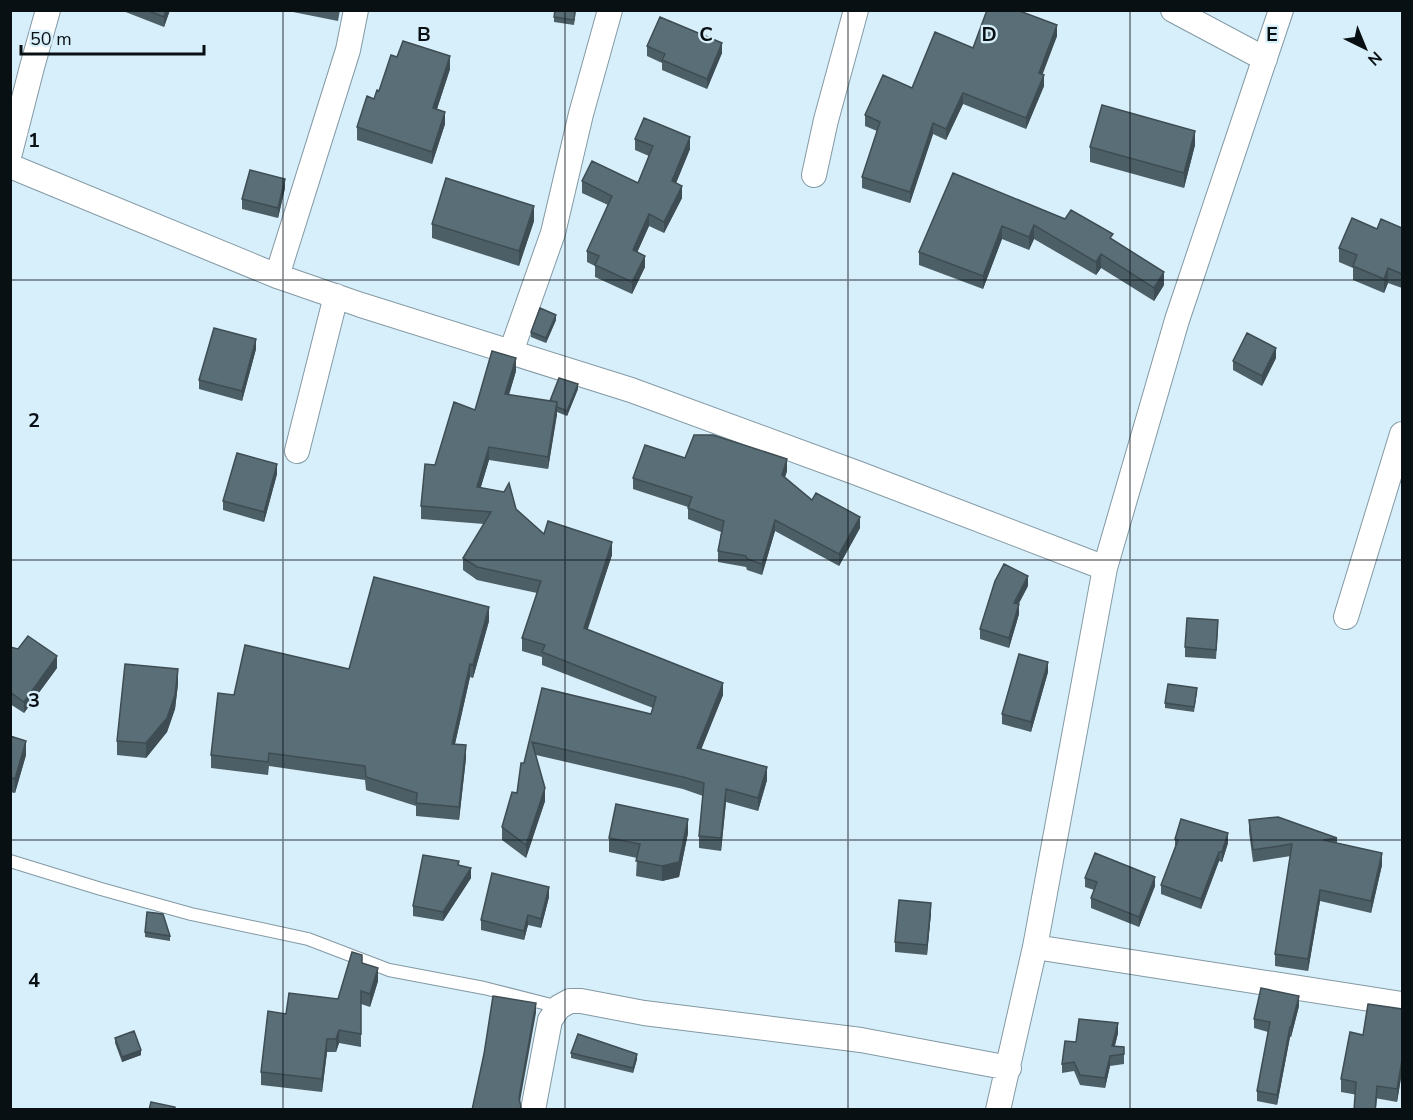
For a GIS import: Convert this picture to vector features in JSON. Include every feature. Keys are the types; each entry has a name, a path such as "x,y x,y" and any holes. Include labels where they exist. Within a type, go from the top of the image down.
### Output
{"street":[{"path":"10,153 48,10"},
{"path":"277,276 348,50 356,10"},
{"path":"511,352 554,233 580,114 610,10"},
{"path":"814,175 826,120 856,10"},
{"path":"1173,10 1264,59"},
{"path":"998,1110 1035,946 1106,568 1177,320 1281,10"},
{"path":"10,166 277,276 652,398 1106,568"},
{"path":"297,451 336,296"},
{"path":"1346,617 1402,434"},
{"path":"1035,946 1402,1004"},
{"path":"533,1110 550,1020 559,1007 570,1001 644,1013 861,1040 1009,1068"}],"lane":[{"path":"10,861 191,914 308,939 389,970 484,988 559,1007"}],"building":[{"path":"146,10 166,10 164,17"},
{"path":"555,10 575,10 574,20 554,17"},
{"path":"987,10 1017,10 1057,25 1039,73 1044,75 1026,118 963,93 946,129 933,123 910,192 862,177 880,122 865,115 883,75 912,88 935,32 973,48"},
{"path":"660,17 722,43 707,79 662,60 665,54 647,46"},
{"path":"403,41 450,56 433,108 445,112 432,152 357,127 367,96 374,99 391,55 397,57"},
{"path":"1102,105 1195,131 1184,173 1090,147"},
{"path":"644,118 690,137 672,181 682,186 664,222 649,214 633,250 645,256 632,282 595,265 599,256 587,251 612,196 582,181 592,161 638,183 653,146 635,139"},
{"path":"250,170 285,179 278,208 242,199"},
{"path":"953,173 1065,219 1071,210 1113,234 1110,238 1164,272 1154,288 1101,254 1096,262 1034,225 1029,237 1002,226 983,276 919,252"},
{"path":"446,178 534,206 519,251 432,224"},
{"path":"1352,218 1377,229 1381,219 1402,228 1402,274 1388,268 1384,279 1353,266 1357,255 1339,248"},
{"path":"540,308 556,315 546,338 531,332"},
{"path":"214,328 256,339 242,391 199,380"},
{"path":"1247,333 1276,348 1262,376 1233,361"},
{"path":"492,351 516,358 505,394 557,402 548,457 489,447 477,487 504,492 509,483 516,509 544,534 548,521 612,542 584,628 723,683 697,748 767,767 758,798 726,789 721,838 699,836 704,783 532,742 545,788 526,845 502,827 512,792 517,793 521,763 524,763 542,688 651,714 656,697 542,652 545,645 522,638 541,581 477,567 463,558 491,512 421,506 425,464 435,465 454,402 475,410"},
{"path":"559,378 578,384 567,411 557,407 557,402 550,401"},
{"path":"694,435 713,435 787,459 782,475 812,500 816,493 860,517 839,554 775,520 762,564 747,559 746,556 718,551 724,521 688,508 692,497 633,478 645,445 685,458"},
{"path":"237,453 277,464 264,512 223,501"},
{"path":"1004,564 1028,576 1014,603 1019,604 1009,638 980,629 995,581"},
{"path":"374,577 489,607 473,665 470,664 452,744 466,745 459,807 416,803 417,793 366,777 365,766 269,753 268,762 211,755 218,693 234,695 245,645 349,669"},
{"path":"1187,618 1218,620 1216,650 1185,647"},
{"path":"28,636 57,656 24,702 10,692 10,647 18,649"},
{"path":"1019,654 1048,662 1031,722 1002,714"},
{"path":"125,664 178,669 175,695 167,718 146,743 117,741"},
{"path":"1168,684 1197,688 1194,707 1165,703"},
{"path":"10,736 26,741 15,779 10,777"},
{"path":"616,804 688,819 679,862 662,866 636,861 640,844 609,838"},
{"path":"1278,817 1337,838 1323,840 1382,853 1371,901 1320,890 1308,959 1275,954 1292,844 1253,850 1249,820"},
{"path":"1181,819 1228,833 1201,899 1161,885 1178,840 1175,839"},
{"path":"1095,853 1155,877 1139,917 1091,898 1097,882 1085,878"},
{"path":"423,855 459,861 458,865 471,868 443,912 413,906"},
{"path":"492,873 549,887 541,919 528,915 524,931 481,920"},
{"path":"899,900 931,903 927,945 895,942"},
{"path":"147,912 163,914 170,936 145,932"},
{"path":"352,952 362,955 362,963 378,968 370,994 361,991 361,1034 339,1030 336,1039 327,1039 322,1079 261,1072 268,1011 286,1014 289,993 338,999"},
{"path":"1261,988 1299,996 1290,1027 1277,1095 1257,1091 1270,1022 1254,1019"},
{"path":"493,996 536,1003 519,1098 521,1110 472,1110"},
{"path":"1368,1004 1402,1009 1402,1060 1397,1089 1377,1086 1375,1110 1354,1110 1356,1082 1341,1079 1350,1032 1363,1035"},
{"path":"1079,1019 1118,1023 1112,1046 1124,1047 1124,1054 1110,1056 1105,1078 1080,1075 1074,1062 1062,1064 1065,1041 1076,1042"},
{"path":"134,1031 141,1050 122,1057 115,1038"},
{"path":"578,1034 637,1054 633,1068 571,1053"},
{"path":"151,1102 175,1107 175,1110 149,1110"}]}
